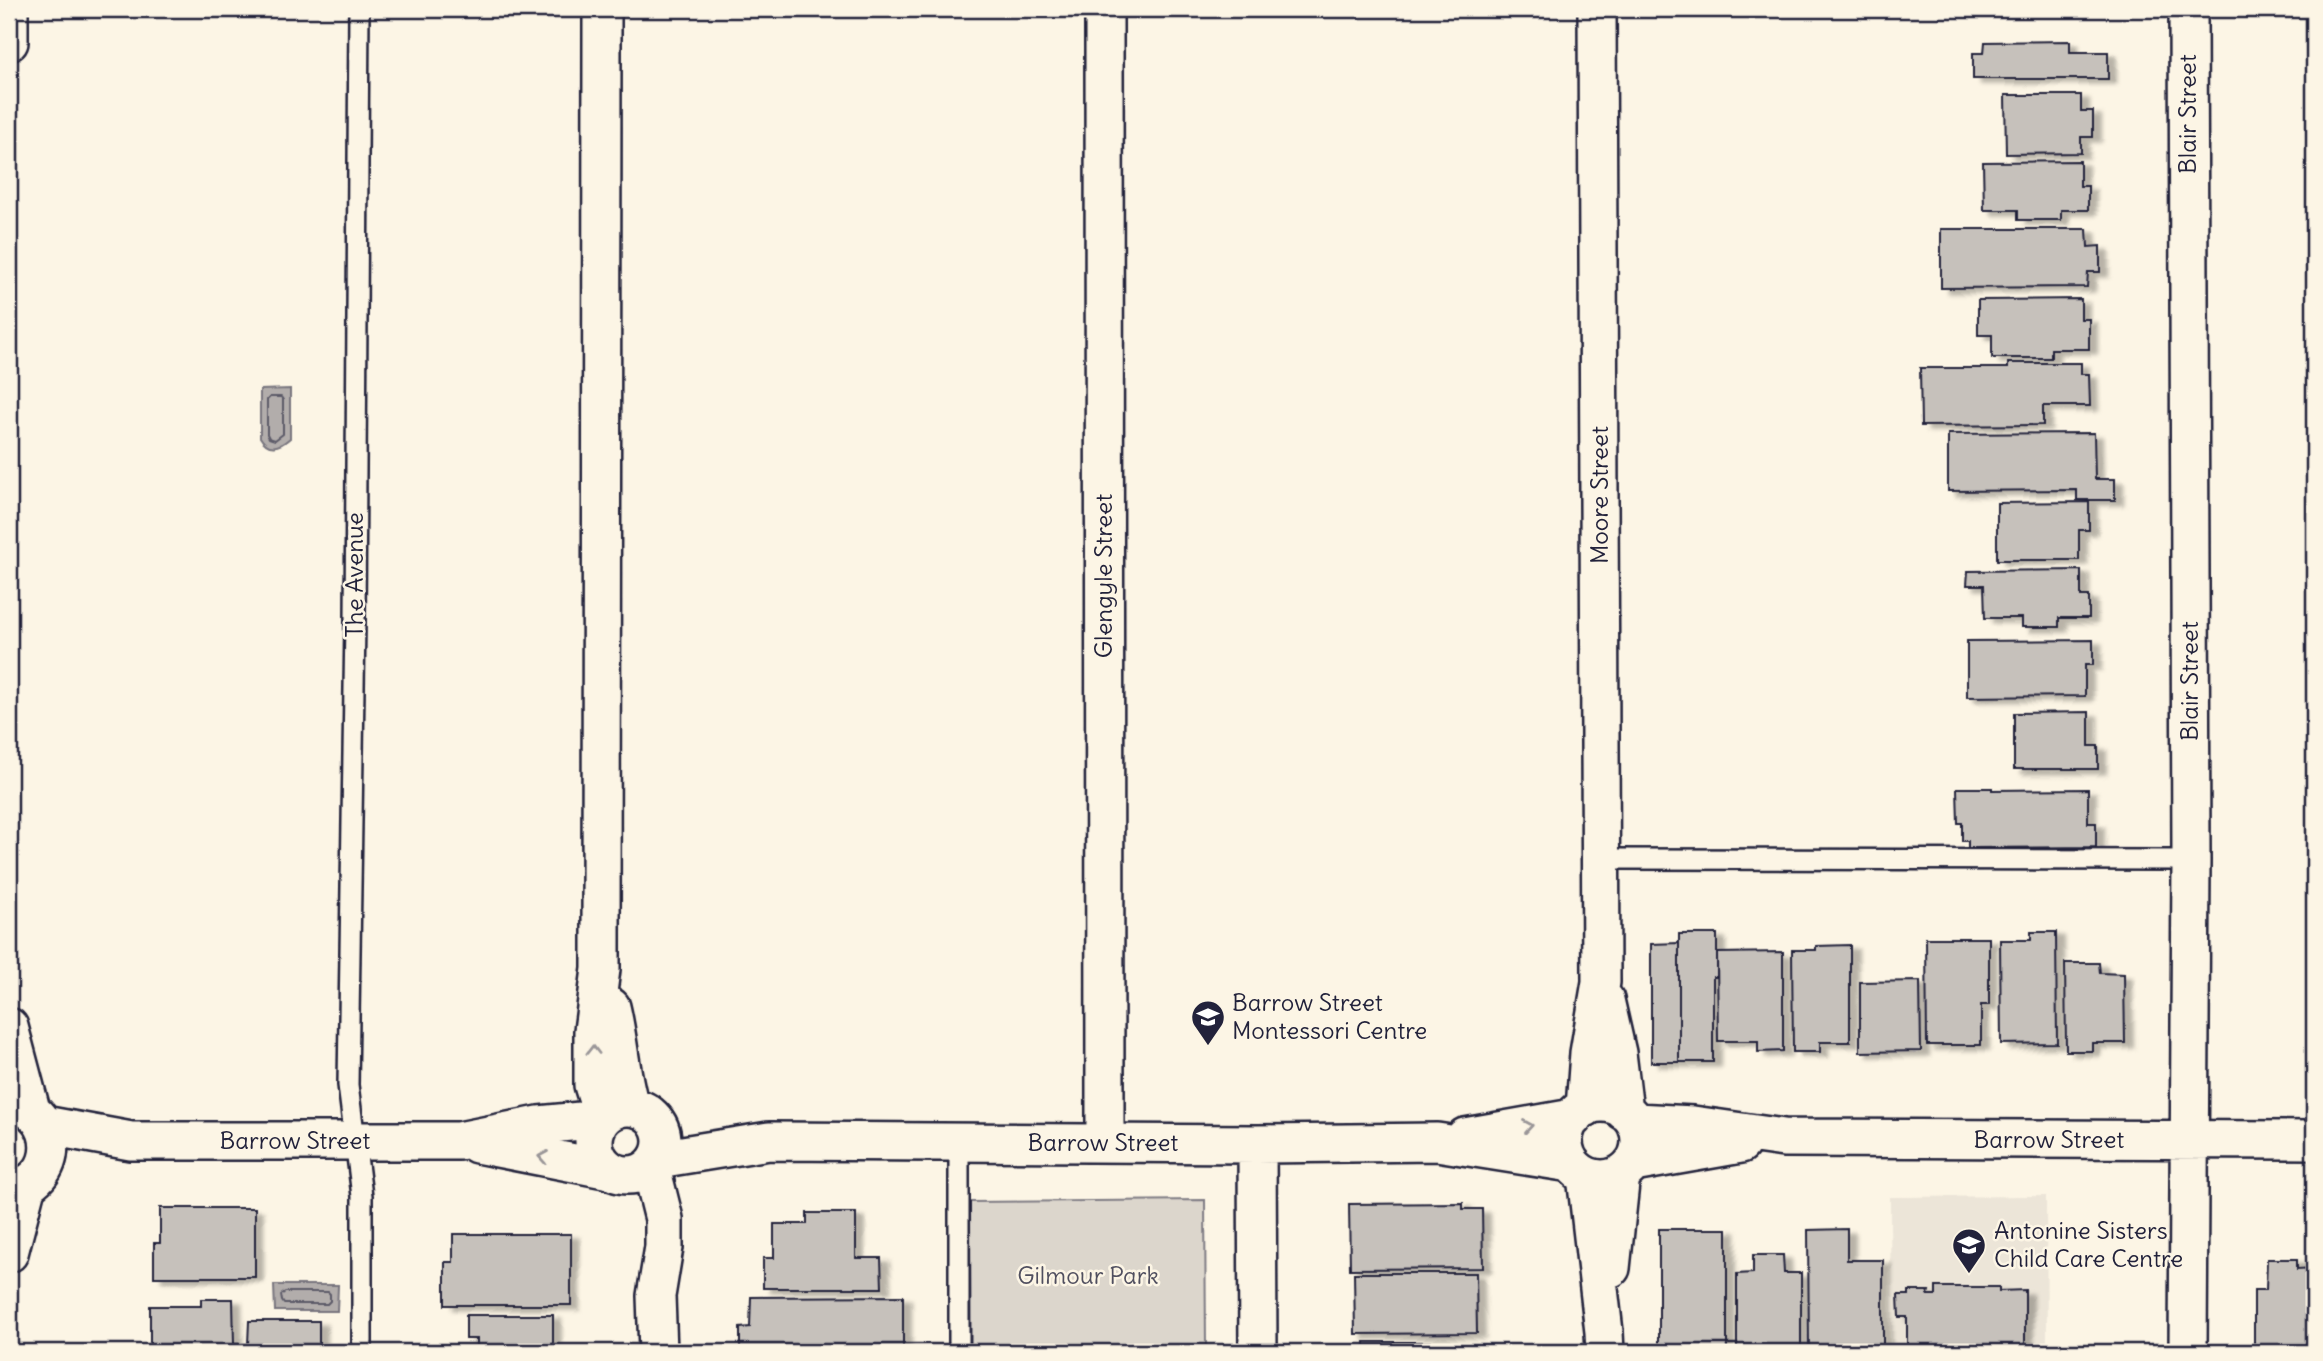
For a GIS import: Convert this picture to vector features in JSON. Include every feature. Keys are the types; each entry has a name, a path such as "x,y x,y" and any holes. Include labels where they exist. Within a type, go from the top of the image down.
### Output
{"street":[{"path":"9,9 9,42"},
{"path":"602,9 601,969 616,1028 623,1085 623,1115"},
{"name":"Glengyle Street","path":"1104,9 1105,1143"},
{"name":"Moore Street","path":"1579,1113 1601,982 1597,9"},
{"name":"Blair Street","path":"2188,9 2188,1352"},
{"name":"Moore Street","path":"1601,982 1630,1116"},
{"path":"9,1027 28,1113 49,1139 48,1152 27,1179 9,1252"},
{"path":"1605,1103 1630,1116 1640,1142 1639,1153 1603,1169 1566,1152 1567,1128 1579,1113 1605,1103"},
{"name":"Barrow Street","path":"28,1113 131,1141 459,1141 637,1168 769,1141"},
{"name":"Barrow Street","path":"1437,1142 1579,1113"},
{"path":"623,1115 663,1140 637,1168 643,1250 656,1296 658,1352"},
{"path":"623,1115 596,1129 595,1152 601,1162 637,1168"},
{"name":"Barrow Street","path":"459,1141 539,1125 623,1115 769,1141 1257,1144 1437,1142 1603,1169 1692,1151 1784,1138"},
{"name":"Barrow Street","path":"1630,1116 1784,1138 2314,1140"},
{"name":"Barrow Street","path":"27,1179 131,1141"},
{"path":"1257,1144 1258,1352"},
{"path":"1603,1169 1604,1342"}],"lane":[{"name":"The Avenue","path":"359,9 355,622 348,1085 362,1196 362,1352"},
{"path":"1601,859 2190,860"},
{"path":"959,1142 959,1352"}],"shaded area":[{"name":"Antonine Sisters Child Care Centre","path":"2046,1196 2047,1352 1891,1352 1890,1197"}],"green space":[{"name":"Gilmour Park","path":"1205,1200 1206,1352 971,1352 970,1202"}],"water":[{"path":"290,389 290,438 278,446 270,446 260,437 260,390"},
{"path":"274,1285 338,1285 337,1311 275,1311"}],"building":[{"path":"2070,41 2070,52 2108,52 2108,79 1973,79 1973,53 1984,53 1985,42"},
{"path":"2005,95 2081,95 2081,111 2093,111 2093,137 2081,137 2081,153 2006,154"},
{"path":"2080,161 2080,186 2088,186 2088,210 2061,210 2061,220 2018,220 2018,210 1984,210 1983,162"},
{"path":"1941,229 2087,229 2088,247 2100,246 2100,272 2088,272 2087,287 1941,288"},
{"path":"2081,299 2081,319 2089,319 2089,349 2051,349 2051,358 1992,358 1992,335 1978,335 1978,300"},
{"path":"2008,363 2081,363 2081,374 2089,374 2090,406 2043,406 2043,425 1921,426 1920,368 2008,368"},
{"path":"2094,433 2095,479 2115,479 2115,500 2077,500 2077,490 1948,491 1948,434"},
{"path":"2089,502 2089,530 2079,530 2079,560 1997,560 1997,503"},
{"path":"2081,570 2081,596 2089,596 2089,618 2059,618 2059,627 2022,627 2022,618 1985,618 1984,585 1967,585 1968,571"},
{"path":"2093,640 2093,665 2085,665 2085,696 1967,697 1967,641"},
{"path":"2089,712 2089,746 2098,746 2098,769 2014,769 2014,713"},
{"path":"1957,788 2088,789 2088,823 2096,823 2096,847 1968,848 1968,841 1962,841 1962,823 1958,823"},
{"path":"2031,932 2056,932 2057,1043 2001,1044 2000,940 2031,940"},
{"path":"1679,934 1717,934 1717,977 1713,977 1713,1062 1679,1062"},
{"path":"1926,938 1989,938 1989,1005 1981,1005 1981,1045 1927,1045"},
{"path":"1679,943 1679,1062 1651,1062 1651,944"},
{"path":"1850,945 1850,1042 1820,1042 1820,1052 1793,1052 1792,950"},
{"path":"1783,952 1783,1051 1758,1052 1758,1041 1718,1041 1717,953"},
{"path":"2065,963 2099,963 2100,973 2124,974 2125,1043 2092,1043 2092,1051 2066,1051"},
{"path":"1920,981 1921,1051 1860,1052 1860,982"},
{"path":"1463,1203 1463,1209 1482,1209 1483,1268 1350,1269 1349,1204"},
{"path":"160,1208 255,1208 255,1277 154,1277 154,1243 160,1243"},
{"path":"807,1213 856,1213 856,1258 881,1258 882,1288 763,1288 763,1258 774,1258 774,1224 807,1224"},
{"path":"1659,1229 1727,1229 1727,1352 1659,1352"},
{"path":"1847,1229 1847,1260 1883,1260 1883,1352 1809,1352 1808,1230"},
{"path":"453,1234 571,1234 571,1305 445,1305 445,1262 453,1262"},
{"path":"1753,1255 1783,1255 1784,1273 1801,1273 1801,1352 1737,1352 1737,1274 1753,1273"},
{"path":"2267,1259 2297,1259 2297,1269 2314,1268 2314,1352 2254,1352 2254,1290 2266,1290"},
{"path":"1354,1273 1476,1273 1477,1333 1355,1334"},
{"path":"1936,1287 1999,1287 1999,1291 2025,1290 2025,1352 1907,1352 1907,1317 1899,1317 1898,1295 1909,1295 1909,1291 1929,1291 1928,1295 1936,1295"},
{"path":"903,1296 903,1352 740,1352 740,1328 750,1327 751,1297"},
{"path":"201,1299 233,1299 234,1344 248,1344 249,1321 319,1321 319,1352 150,1352 150,1306 201,1306"},
{"path":"466,1315 553,1315 553,1348 572,1348 572,1352 477,1352 477,1339 466,1339"},
{"path":"1365,1342 1437,1342 1438,1352 1365,1352"}],"place":[{"name":"Barrow Street Montessori Centre","path":"1208,1047"},
{"name":"Antonine Sisters Child Care Centre","path":"1969,1275"}]}
